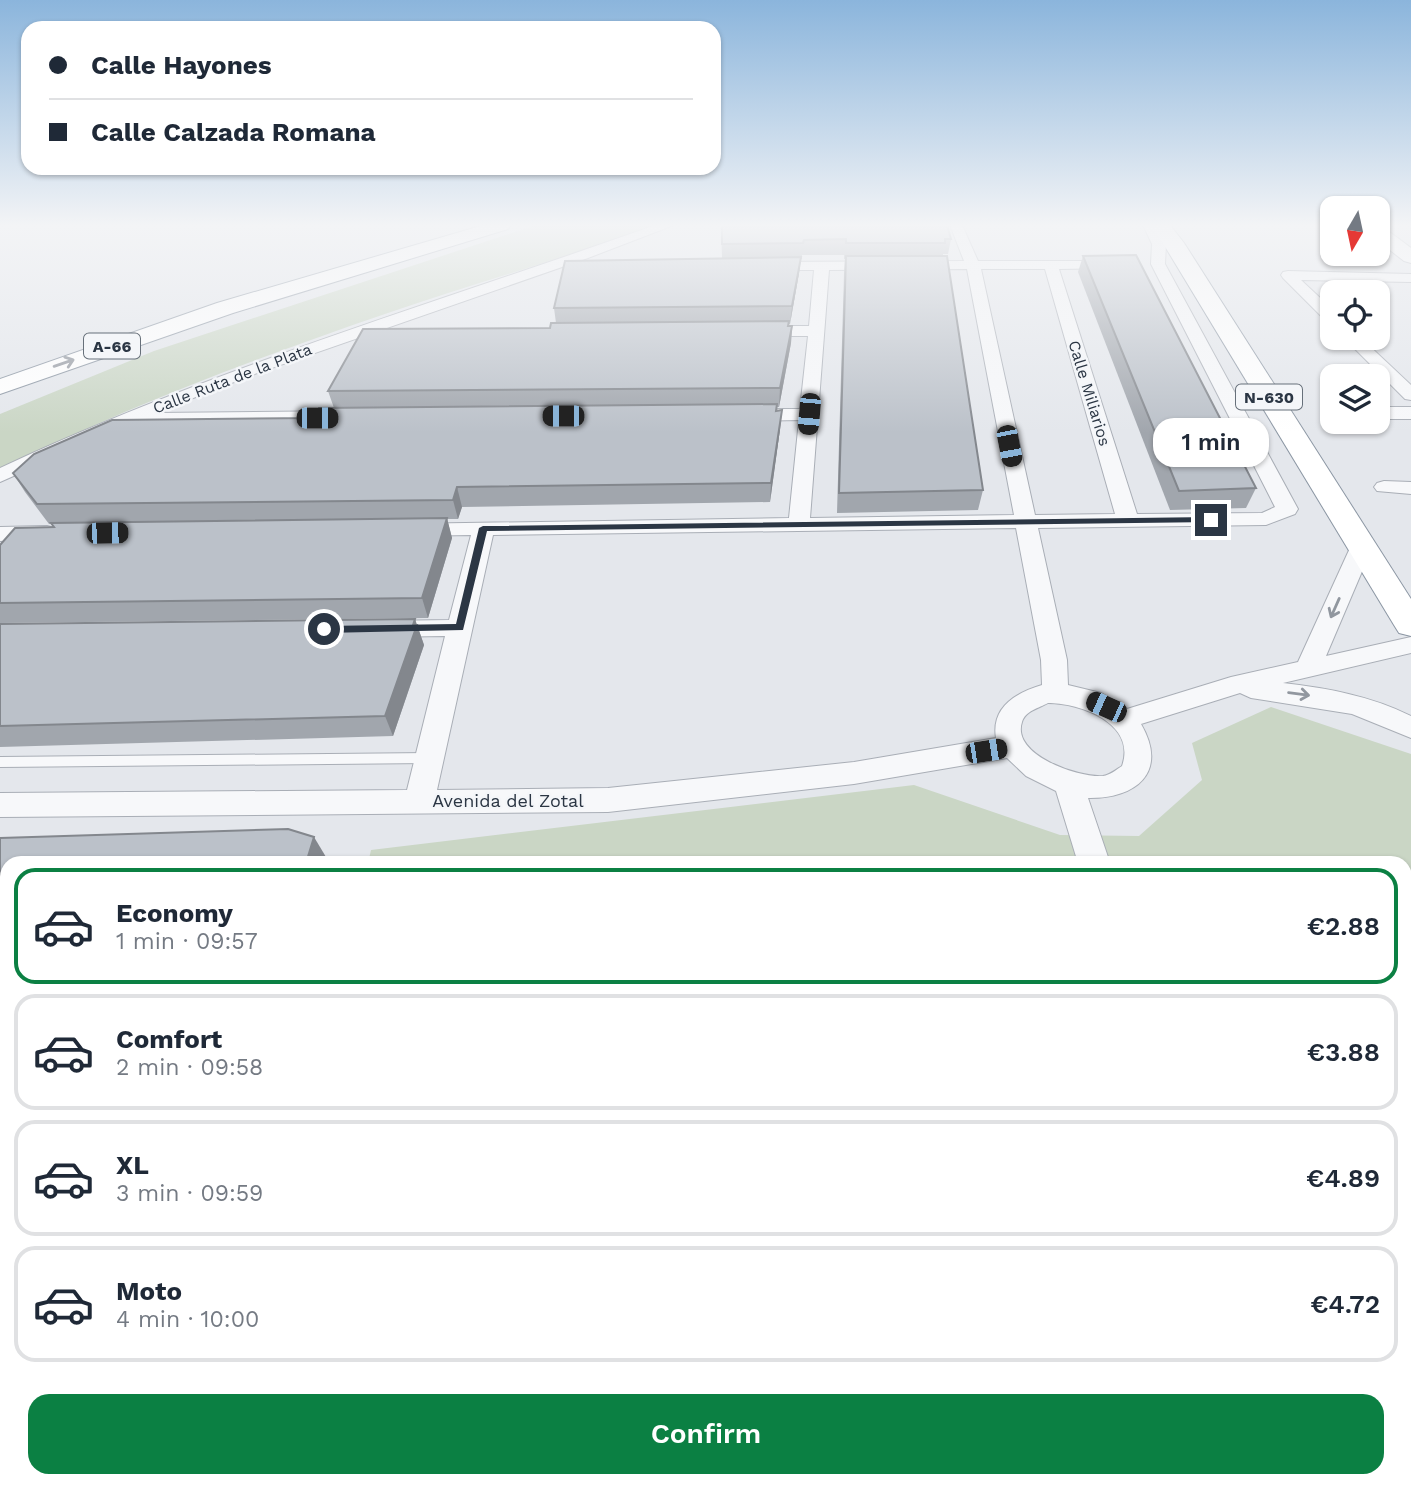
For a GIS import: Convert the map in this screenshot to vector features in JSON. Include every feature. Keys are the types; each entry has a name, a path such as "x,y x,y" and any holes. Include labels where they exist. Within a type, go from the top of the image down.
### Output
{"main road":[{"name":"A-66","path":"130,320 209,294"},
{"name":"A-66","path":"0,387 270,294"},
{"name":"N-630","path":"1211,294 1361,548 1411,625"}],"street":[{"name":"Calle Ruta de la Plata","path":"0,476 126,419 346,334 470,294"},
{"path":"799,525 819,294"},
{"path":"979,294 1054,660 1055,694"},
{"name":"Calle Miliarios","path":"1060,294 1128,521"},
{"path":"387,530 1266,519 1287,509 1162,294"},
{"path":"733,331 816,331"},
{"path":"346,334 401,334"},
{"path":"1364,350 1411,395"},
{"path":"1390,413 1411,413"},
{"path":"725,415 809,414"},
{"path":"126,419 363,417"},
{"path":"1384,487 1411,488"},
{"path":"419,802 483,528"},
{"path":"0,534 69,533"},
{"path":"1308,668 1361,548"},
{"path":"362,629 460,628"},
{"path":"1123,720 1231,686 1411,645"},
{"path":"1231,686 1325,697 1387,714 1411,728"},
{"path":"1055,694 1088,699 1106,707 1123,720 1136,735 1140,752 1135,770 1122,781 1102,787 1069,785 1038,772 1020,757 1008,736 1008,720 1026,699 1055,694"},
{"name":"Avenida del Zotal","path":"0,805 608,800 854,773 1013,746"},
{"path":"1069,785 1092,856"}],"lane":[{"path":"0,762 429,758"}],"green space":[{"path":"326,294 446,294 238,367 94,425 0,470 0,414 154,351"},
{"path":"1271,707 1411,754 1411,856 370,856 371,850 914,785 1060,835 1139,836 1202,780 1192,743"}],"building":[{"path":"557,294 794,294 792,306 554,308"},
{"path":"845,294 953,294 983,490 839,493"},
{"path":"1099,294 1156,294 1256,488 1179,491"},
{"path":"789,321 788,326 792,326 780,388 328,391 363,329 550,328 551,323"},
{"path":"777,404 776,411 782,410 771,483 457,487 453,500 37,504 13,473 34,454 112,420 313,418 319,408"},
{"path":"447,518 422,598 0,603 0,545 15,528 54,527 51,523"},
{"path":"415,619 413,625 417,625 385,716 0,726 0,624"},
{"path":"288,829 314,837 308,856 0,856 0,838"}],"route":[{"path":"324,629 460,628 483,528 1211,520"}]}
